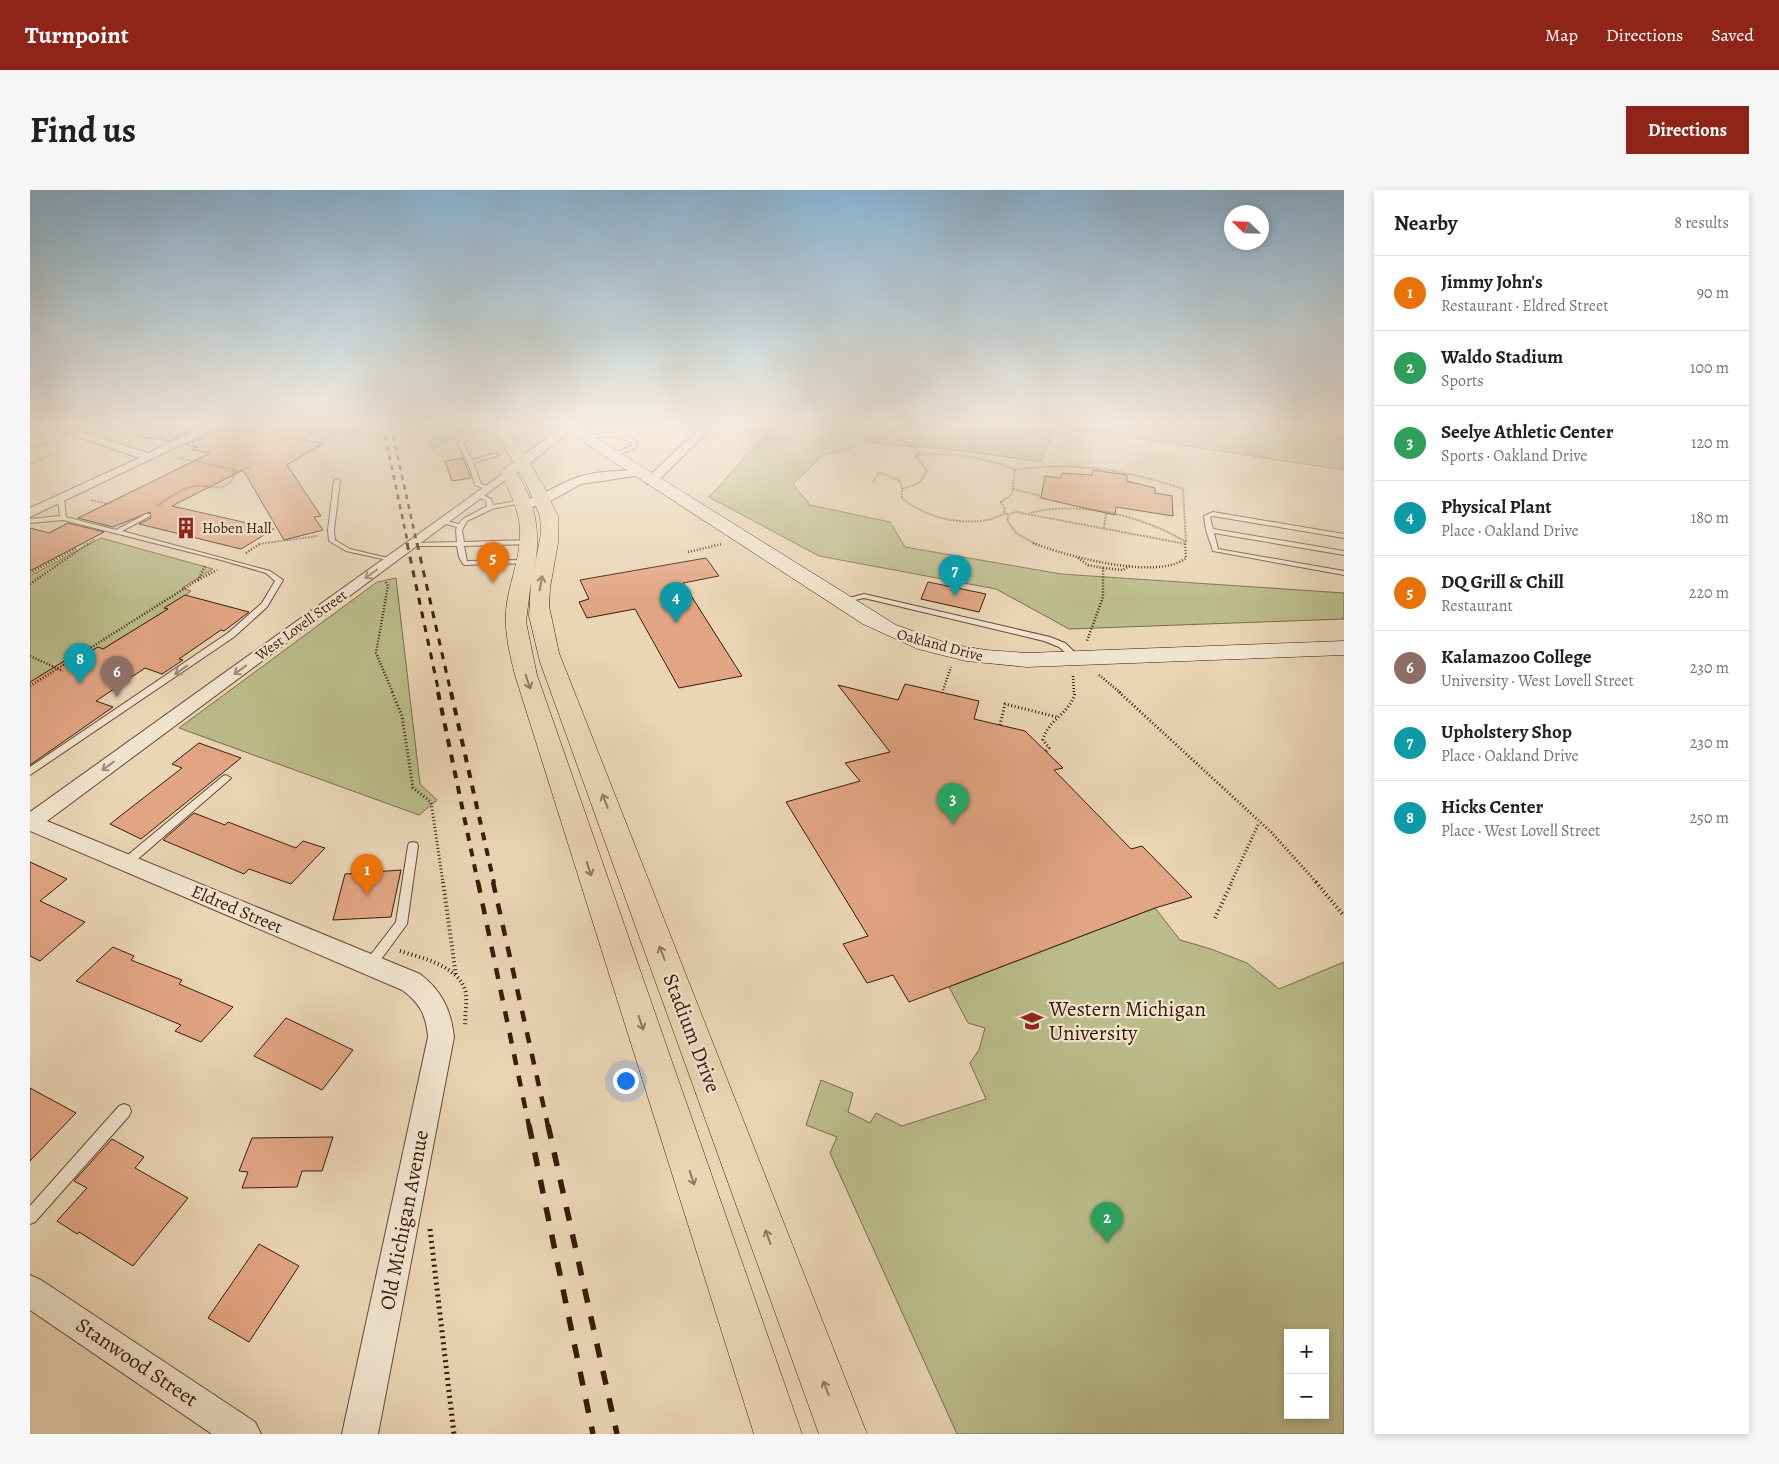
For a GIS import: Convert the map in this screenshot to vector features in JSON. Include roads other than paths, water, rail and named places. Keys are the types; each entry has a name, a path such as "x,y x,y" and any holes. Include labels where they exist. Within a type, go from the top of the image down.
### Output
{"main road":[{"path":"519,484 529,542 516,613 530,633"},
{"path":"529,484 543,500 549,516 550,534 538,604 530,633 526,675 545,737 778,1434"},
{"name":"Oakland Drive","path":"655,484 886,629 914,641 952,651 1005,660 1078,665 1344,648"},
{"name":"Stadium Drive","path":"530,633 551,662 844,1434"}],"street":[{"path":"30,513 92,484"},
{"name":"West Lovell Street","path":"31,823 411,544 442,522 486,497 499,484"},
{"path":"523,503 543,500 572,484"},
{"name":"Eldred Street","path":"31,823 411,982 425,991 435,1005"},
{"name":"Old Michigan Avenue","path":"360,1434 441,1037 440,1018 435,1005"},
{"name":"Stanwood Street","path":"30,1291 243,1434"}],"lane":[{"path":"337,484 331,530 332,542 348,550 390,560"},
{"path":"478,484 486,497 523,503"},
{"path":"442,522 460,526 477,513 486,497"},
{"path":"61,499 63,518"},
{"path":"1344,536 1213,514 1207,516 1215,550 1344,573"},
{"path":"114,531 148,515"},
{"path":"30,521 63,518 268,572 279,580 272,598 262,610 210,650 30,772"},
{"path":"460,526 462,557 465,563 526,562"},
{"path":"1209,530 1344,553"},
{"path":"411,544 529,542"},
{"path":"841,602 864,596 1020,632 1062,645 1078,665"},
{"path":"127,862 226,778"},
{"path":"370,965 401,924 413,846"},
{"path":"30,1217 124,1111"}],"railway":[{"path":"395,484 408,544"},
{"path":"404,484 417,544"},
{"path":"407,543 439,693"},
{"path":"417,543 451,693"},
{"path":"438,692 478,883"},
{"path":"451,692 494,883"},
{"path":"478,882 529,1126"},
{"path":"493,882 548,1126"},
{"path":"529,1125 593,1434"},
{"path":"548,1125 617,1434"}],"place":[{"name":"Hoben Hall","path":"186,528"},
{"name":"DQ Grill & Chill","path":"493,583"},
{"name":"Upholstery Shop","path":"955,596"},
{"name":"Physical Plant","path":"676,623"},
{"name":"Hicks Center","path":"80,684"},
{"name":"Kalamazoo College","path":"117,697"},
{"name":"Seelye Athletic Center","path":"953,824"},
{"name":"Jimmy John's","path":"367,895"},
{"name":"Western Michigan University","path":"1032,1021"},
{"name":"Waldo Stadium","path":"1107,1243"}]}
